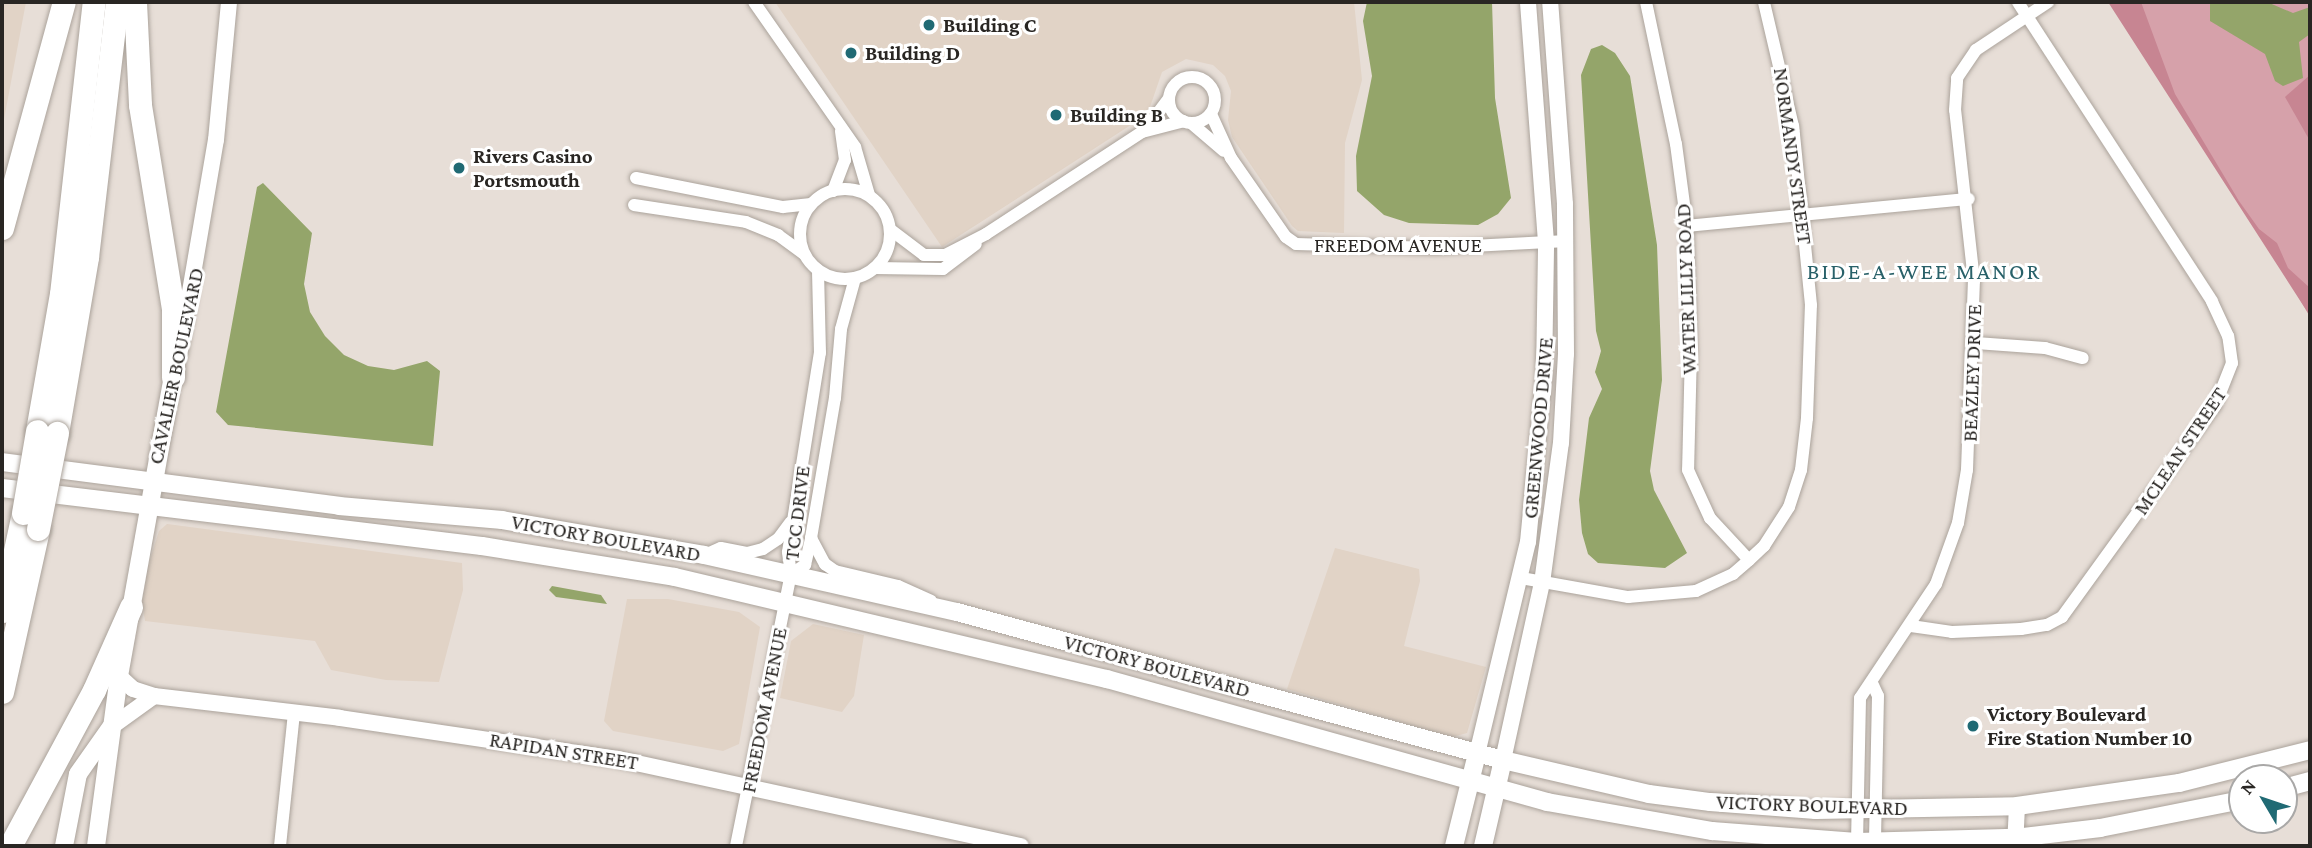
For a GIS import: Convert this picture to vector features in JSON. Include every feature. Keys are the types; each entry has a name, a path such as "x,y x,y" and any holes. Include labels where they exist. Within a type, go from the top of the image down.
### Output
{"highway":[{"path":"2,228 64,2"},
{"path":"47,432 94,2"},
{"path":"2,692 47,432 87,257 117,2"},
{"path":"135,2 140,105 173,308 173,377"},
{"path":"2,611 31,521"},
{"path":"10,846 94,690 131,607"}],"main road":[{"name":"CAVALIER BOULEVARD","path":"96,846 119,676 173,377"},
{"name":"VICTORY BOULEVARD","path":"2,462 339,506 502,520 704,555 957,612 1503,761 1658,795 1759,807 1866,809 2017,806 2179,783 2310,750"},
{"name":"VICTORY BOULEVARD","path":"2,488 545,555 786,600 1107,679 1497,787 1646,822 1772,837 1866,842 2015,842 2228,803"},
{"name":"CAVALIER BOULEVARD","path":"64,846 78,774 111,727"},
{"name":"GREENWOOD DRIVE","path":"1454,846 1477,754"},
{"name":"GREENWOOD DRIVE","path":"1483,846 1503,761"}],"street":[{"name":"CAVALIER BOULEVARD","path":"173,377 195,281 227,2"},
{"path":"754,2 841,131 855,147 869,195"},
{"name":"GREENWOOD DRIVE","path":"1477,754 1521,578 1544,376 1546,242 1528,2"},
{"name":"GREENWOOD DRIVE","path":"1503,761 1542,583 1561,443 1567,241 1550,2"},
{"name":"WATER LILLY ROAD","path":"1646,2 1676,144 1688,226 1692,350 1688,470 1710,518 1749,560"},
{"name":"NORMANDY STREET","path":"1521,578 1628,597 1676,596 1712,585 1749,560 1780,524 1801,470 1811,359 1804,214 1793,126 1764,2"},
{"name":"MCLEAN STREET","path":"1911,626 1952,632 2021,629 2062,617 2189,444 2229,377 2231,350 2217,310 2018,2"},
{"name":"BEAZLEY DRIVE","path":"1866,842 1860,698 1911,626 1936,584 1958,523 1967,470 1976,343 1969,199 1955,110 1957,78 1976,50 2048,2"},
{"name":"FREEDOM AVENUE","path":"891,230 924,255 945,255 986,234 1142,132 1180,80 1203,79 1216,99 1211,114 1231,159 1286,237 1296,244 1434,248 1567,241"},
{"name":"FREEDOM AVENUE","path":"1169,98 1173,112 1231,159"},
{"name":"FREEDOM AVENUE","path":"1142,132 1211,114"},
{"path":"832,191 845,160 841,131"},
{"path":"636,178 783,206 812,204"},
{"path":"634,205 746,222 778,235 804,254 818,270 842,279 855,278 875,268 890,244 891,230 880,204 869,195 856,190 832,191 812,204 801,223 804,254"},
{"path":"1688,226 1969,199"},
{"name":"FREEDOM AVENUE","path":"875,268 943,270 986,234"},
{"name":"TCC DRIVE","path":"818,270 820,353 787,562 791,574 805,565 811,538 835,398 841,329 855,278"},
{"path":"1976,343 2045,348 2083,358"},
{"path":"704,555 721,548 747,553 763,549 778,540 793,519"},
{"path":"811,538 825,564 835,571 898,586 957,612"},
{"name":"FREEDOM AVENUE","path":"736,846 791,574"},
{"path":"119,676 133,689 154,696"},
{"path":"111,727 154,696"},
{"name":"RAPIDAN STREET","path":"154,696 542,746 749,785 1021,846"},
{"path":"280,846 294,712"},
{"path":"2015,842 2017,806"}],"shaded area":[{"path":"2,2 26,2 2,130"},
{"path":"775,2 1354,2 1362,80 1345,143 1344,233 1298,231 1292,226 1232,137 1228,120 1231,91 1225,76 1213,65 1186,59 1162,72 1150,107 1137,121 942,247"},
{"path":"1367,2 1492,2 1495,98 1511,198 1498,214 1478,225 1409,223 1384,215 1357,191 1356,156 1372,76 1363,21"},
{"path":"2108,2 2141,2 2175,94 2239,201 2259,229 2277,243 2288,268 2310,288 2310,316"},
{"path":"2109,2 2310,2 2310,317 2277,260"},
{"path":"2210,2 2267,2 2293,13 2310,7 2310,34 2299,42 2303,78 2283,86 2275,81 2265,54 2210,21"},
{"path":"1602,45 1615,53 1630,76 1657,245 1662,380 1650,471 1654,490 1687,553 1665,568 1598,563 1588,554 1582,533 1579,500 1589,418 1602,389 1595,372 1601,351 1596,331 1581,75 1591,49"},
{"path":"2310,75 2310,141 2285,97"},
{"path":"263,183 312,233 304,284 310,312 325,336 344,355 368,366 394,370 427,361 440,371 433,446 228,425 216,412 257,187"},
{"path":"167,524 462,563 463,590 439,682 386,680 331,670 315,641 145,621 142,602 148,566 159,531"},
{"path":"1335,548 1419,569 1420,581 1404,646 1486,667 1467,733 1452,737 1287,689"},
{"path":"552,586 601,595 607,604 556,597 549,590"},
{"path":"627,599 668,599 739,612 760,627 739,744 723,751 613,731 604,721"},
{"path":"813,624 864,635 854,696 842,712 780,698 791,641"}],"place":[{"name":"Building C","path":"929,25"},
{"name":"Building D","path":"851,53"},
{"name":"Building B","path":"1056,115"},
{"name":"Rivers Casino Portsmouth","path":"459,168"},
{"name":"Victory Boulevard Fire Station Number 10","path":"1973,726"}],"district":[{"name":"BIDE-A-WEE MANOR","path":"1924,271"}]}
